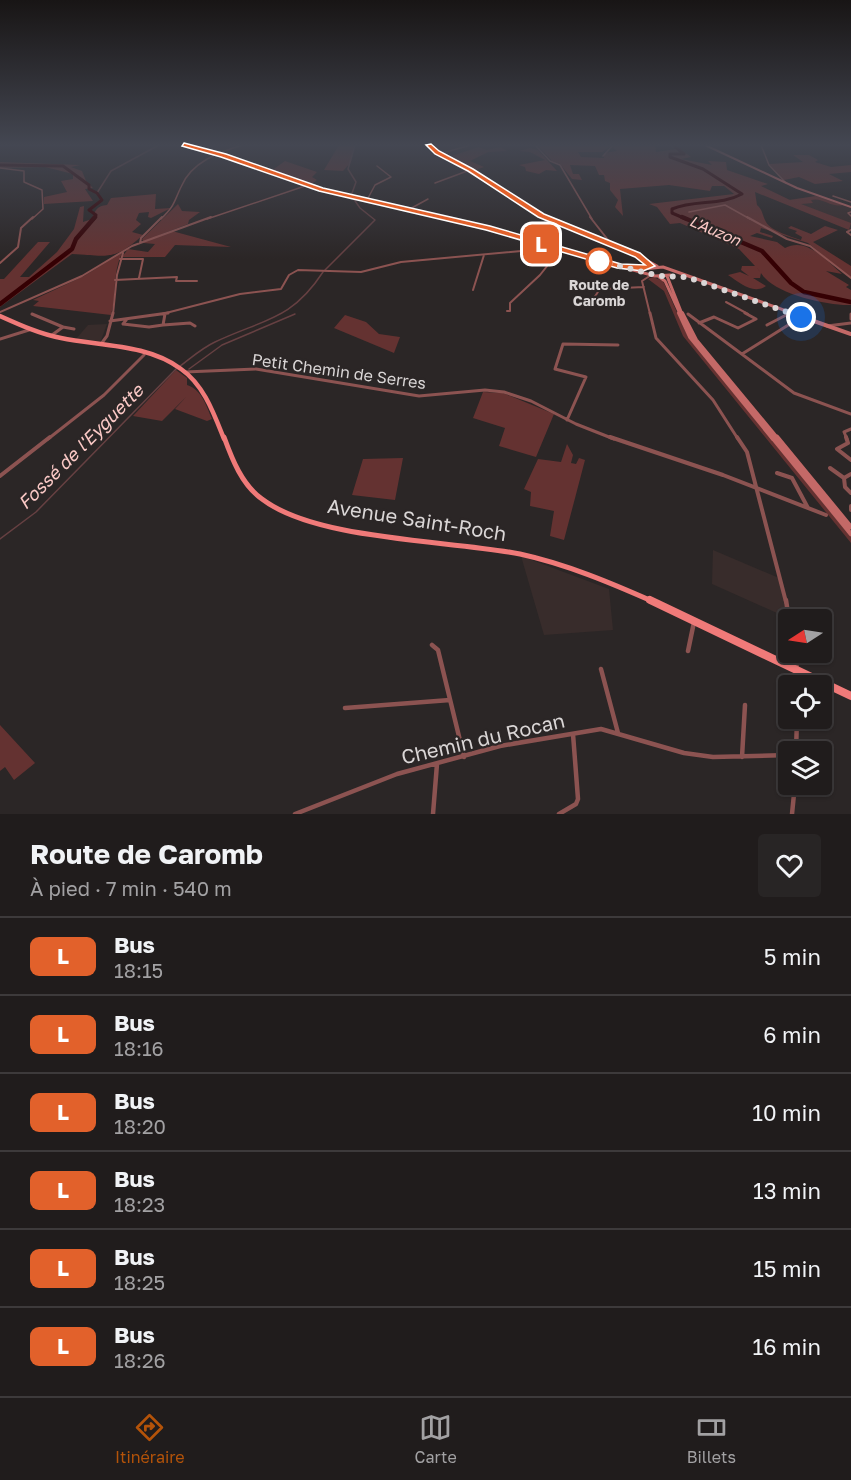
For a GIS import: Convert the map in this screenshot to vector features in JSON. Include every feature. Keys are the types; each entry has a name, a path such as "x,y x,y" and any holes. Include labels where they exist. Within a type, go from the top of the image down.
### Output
{"main road":[{"path":"302,183 496,230 559,250 629,268 650,270 664,281 690,337 851,534"},
{"path":"490,183 544,217 645,259 669,274 686,324 696,340 851,527"},
{"path":"786,183 851,207"},
{"path":"645,259 650,270"},
{"path":"650,270 657,266"},
{"path":"659,276 669,274 687,277 851,334"},
{"name":"Avenue Saint-Roch","path":"0,314 29,330 144,355 168,362 185,372 206,396 229,449 246,480 257,496 271,506 357,531 526,555 623,591 851,696"}],"street":[{"path":"0,263 18,247 21,228 43,209 42,190 26,183"},
{"path":"140,243 141,238 176,205 183,183"},
{"path":"367,200 375,185 379,183"},
{"path":"572,183 584,209 612,245"},
{"path":"0,314 82,276 140,243 308,185"},
{"path":"833,196 851,202"},
{"path":"408,210 428,199"},
{"path":"689,212 725,205 793,242 810,246 851,278"},
{"path":"851,230 847,232 851,235"},
{"path":"110,321 165,314 240,294 281,289 289,275 298,270 361,272 401,262 553,248"},
{"path":"474,250 475,256"},
{"path":"507,311 510,311 510,303 540,275 559,250"},
{"path":"100,345 105,339 110,321 116,296 115,280 124,252"},
{"path":"473,290 484,255"},
{"path":"120,259 143,259 139,278"},
{"path":"650,270 643,279 656,338 720,409 747,452 784,586 787,609"},
{"path":"115,280 177,277 176,282 197,281"},
{"path":"589,305 600,289 644,287"},
{"path":"699,323 714,317 738,328 756,319 726,302"},
{"path":"767,325 790,313"},
{"path":"32,314 40,320 74,329"},
{"path":"163,325 165,314"},
{"path":"688,314 798,394 851,414"},
{"path":"851,314 851,319"},
{"path":"742,354 765,342 801,317"},
{"path":"128,319 123,324 149,327 190,323 195,326"},
{"path":"832,326 851,323"},
{"path":"50,336 63,327"},
{"path":"0,339 29,330"},
{"path":"567,420 586,376 555,369 563,344 618,345"},
{"path":"0,476 104,395 144,355"},
{"name":"Petit Chemin de Serres","path":"185,372 256,369 419,396 498,391 531,401 567,420 640,449 708,470 826,515"},
{"path":"851,429 844,432 848,443 837,449 851,460"},
{"path":"830,468 844,478 845,488 851,493"},
{"path":"777,472 792,478 808,508"},
{"path":"844,478 851,474"},
{"path":"688,651 694,622"},
{"path":"432,645 438,650 464,757"},
{"path":"797,663 798,675"},
{"path":"601,669 618,733"},
{"path":"345,708 450,700"},
{"path":"742,757 746,705"},
{"name":"Chemin du Rocan","path":"295,814 397,774 500,746 601,729 684,753 713,757 778,755"},
{"path":"559,814 576,804 578,799 573,734"},
{"path":"433,814 437,764"},
{"path":"792,814 794,795"}],"shaded area":[{"path":"62,183 88,183 93,188 85,189 93,201 44,204 44,197 67,192"},
{"path":"610,183 765,183 768,184 761,186 790,200 816,196 843,205 839,206 815,199 811,200 813,203 801,204 851,223 849,230 755,192 757,205 766,222 782,233 801,240 802,237 795,233 797,231 788,228 791,226 811,234 825,226 838,230 813,242 851,266 851,278 808,243 761,228 760,232 773,236 772,238 757,233 750,236 777,242 785,248 800,245 815,251 842,274 826,271 849,285 846,287 851,290 851,305 830,304 793,294 772,284 761,273 760,278 753,278 766,286 756,289 747,287 728,275 740,272 749,276 741,270 742,266 755,266 739,249 680,223 670,224 657,207 649,204 734,194 724,186 712,186 710,191 669,185 620,189 623,216 615,207 618,200 610,190"},
{"path":"156,194 155,209 171,208 151,218 148,217 149,212 139,213 136,220 141,224 132,232 143,235 125,249 103,256 72,254 0,307 0,279 4,279 38,242 50,242 20,277 29,277 57,252 74,229 80,207 84,206 83,222 92,219 97,209 107,205 111,198"},
{"path":"816,196 851,208 851,229 778,201"},
{"path":"178,204 182,211 200,212 189,220 188,224 157,236 172,231 231,247 175,245 165,257 122,257 128,249 148,252 155,244 144,243 142,239"},
{"path":"122,253 117,269 111,315 33,306 39,301 33,300 84,276"},
{"path":"653,277 663,281 688,337 851,537 851,543 683,336 664,291 648,279"},
{"path":"345,315 366,322 379,334 400,337 394,353 334,328"},
{"path":"107,324 100,343 76,339 88,325"},
{"path":"176,370 187,378 187,385 200,394 212,419 207,421 175,409 186,397 162,421 133,416"},
{"path":"483,392 503,393 554,414 536,457 499,446 505,428 473,418"},
{"path":"567,444 573,455 571,463 576,464 579,458 585,460 564,540 550,536 554,511 530,506 531,492 524,489 538,459 561,462"},
{"path":"403,458 395,500 352,495 363,459"},
{"path":"713,550 779,578 786,609 778,609 778,614 712,584"},
{"path":"521,556 609,589 613,630 544,635"},
{"path":"0,725 35,763 14,780 5,767 0,771"}],"waterway":[{"path":"86,183 89,189 97,193 102,200 89,210 96,215 95,217"},
{"path":"97,193 103,183"},
{"name":"Fossé de l'Eyguette","path":"351,196 356,183"},
{"name":"L'Auzon","path":"686,219 672,213 672,209 690,204 725,200 742,194 725,183"},
{"name":"Fossé de l'Eyguette","path":"325,270 375,220 360,208 353,198"},
{"path":"0,304 72,249 76,239 95,217"},
{"name":"L'Auzon","path":"682,217 762,251 791,283 804,292 851,302"},
{"name":"Fossé de l'Eyguette","path":"180,366 210,344 287,310 311,288 323,272"},
{"path":"189,369 222,345 295,314"},
{"name":"Fossé de l'Eyguette","path":"0,539 36,512 176,369"}],"bus line":[{"name":"L","path":"302,183 321,190 488,228 620,266 643,269 651,266 638,255 541,216 490,183"}],"place":[{"name":"Route de Caromb","path":"599,261"}],"route":[{"path":"599,261 659,276 687,277 801,317"}]}
